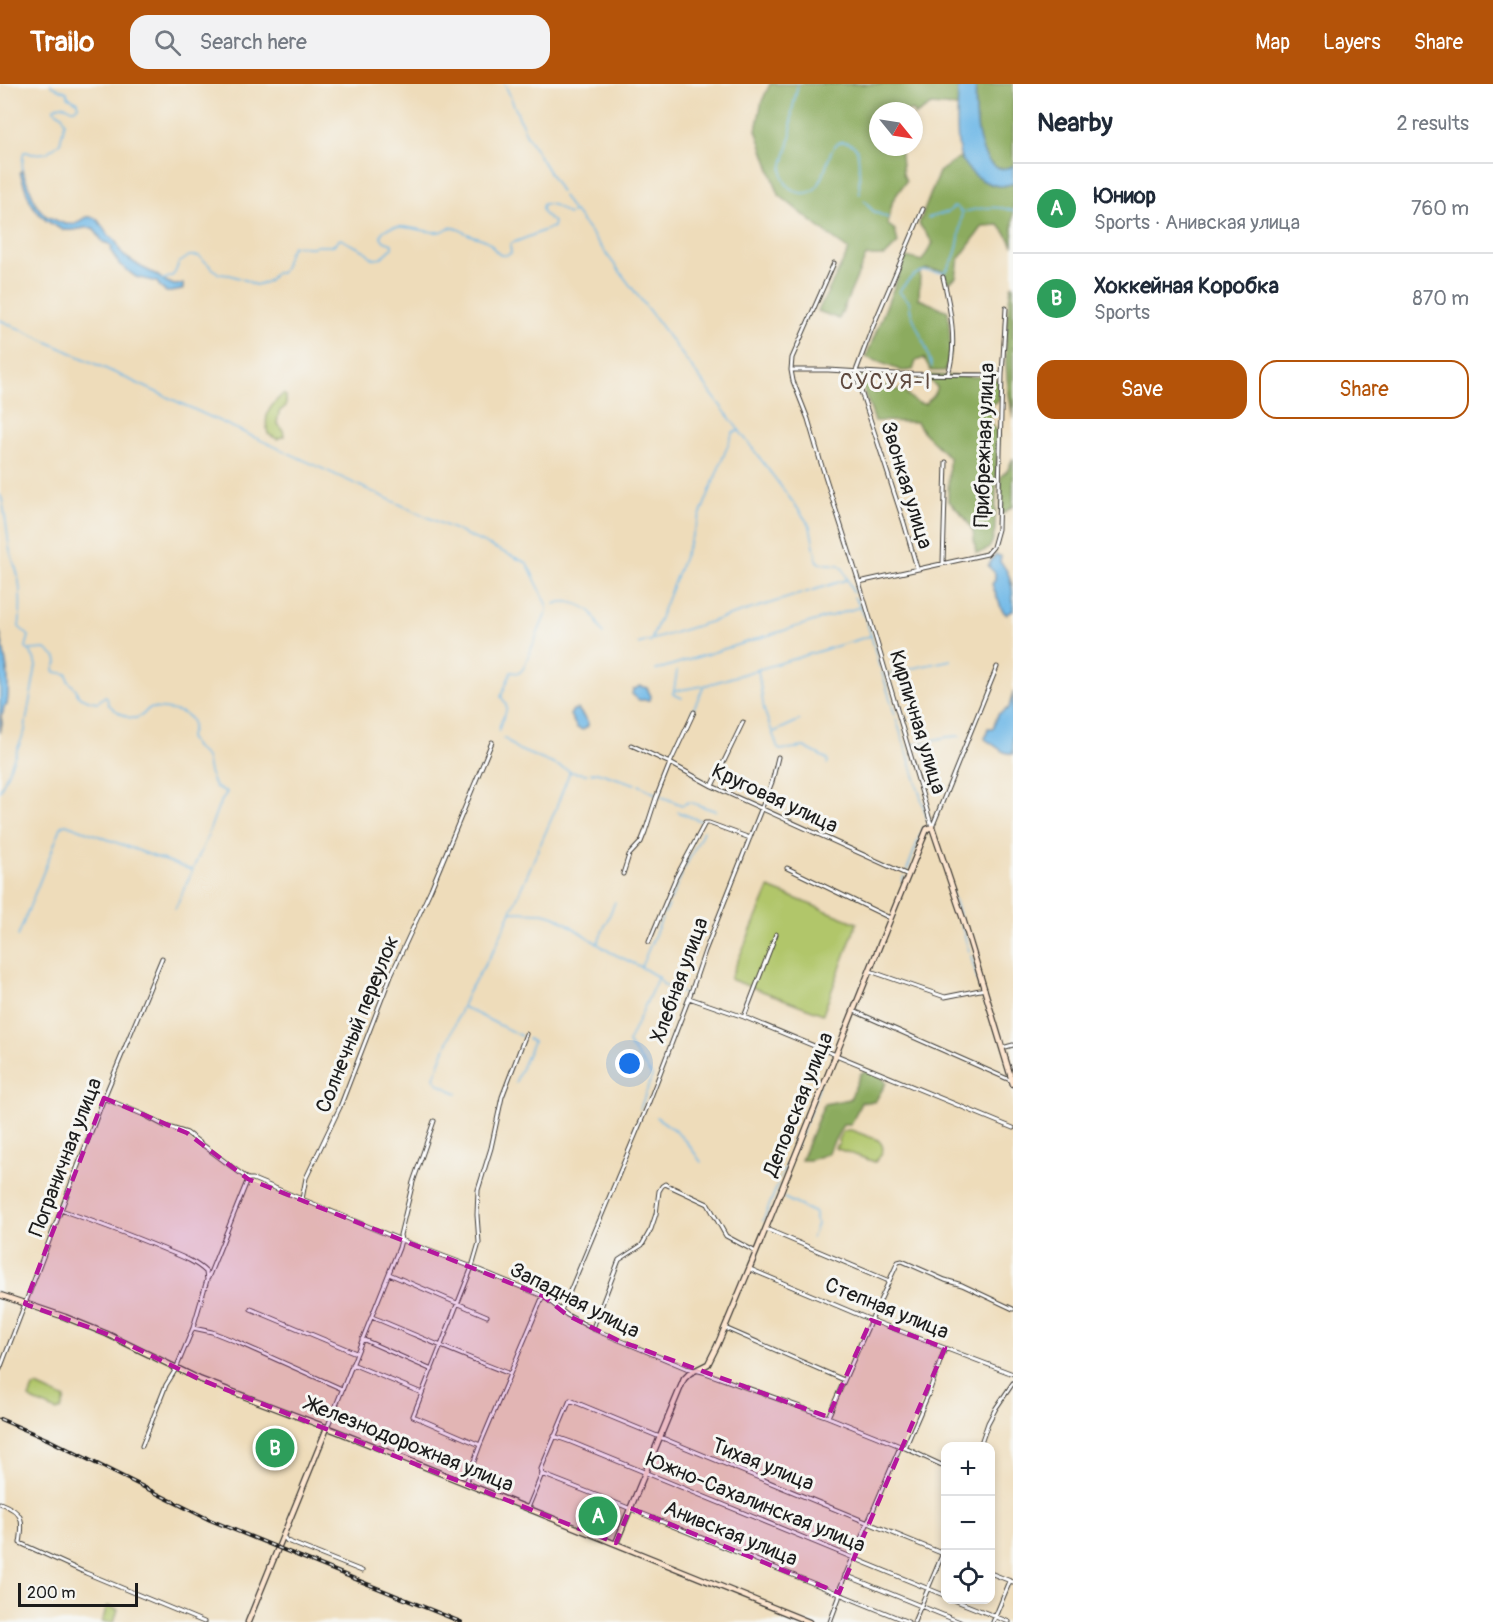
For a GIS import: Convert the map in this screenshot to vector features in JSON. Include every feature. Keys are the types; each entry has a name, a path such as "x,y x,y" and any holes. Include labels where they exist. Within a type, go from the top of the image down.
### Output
{"main road":[{"name":"Деповская улица","path":"616,1543 684,1379 711,1361 802,1141 890,918 927,829 932,827"},
{"name":"Кирпичная улица","path":"932,827 985,989 1012,1082"},
{"name":"Железнодорожная улица","path":"0,1295 65,1317 107,1334 177,1369 616,1543 808,1622"},
{"path":"248,1622 327,1428"}],"street":[{"path":"856,371 923,209"},
{"path":"834,263 792,358 791,370 828,369 896,374 1002,375"},
{"path":"943,277 950,310 952,356 948,374"},
{"name":"Прибрежная улица","path":"943,563 987,554 993,547 998,529 1006,308"},
{"name":"Кирпичная улица","path":"791,370 859,582 932,827"},
{"name":"Звонкая улица","path":"856,371 917,568"},
{"path":"859,582 943,563 946,462"},
{"name":"Деповская улица","path":"932,827 997,667"},
{"path":"624,874 629,855 645,832 670,763 694,712"},
{"path":"712,786 743,723"},
{"name":"Солнечный переулок","path":"302,1198 306,1179 340,1107 354,1066 492,742"},
{"name":"Круговая улица","path":"631,745 761,810 908,875"},
{"name":"Хлебная улица","path":"561,1310 647,1107 705,951 772,782 778,757"},
{"path":"649,942 676,877 705,823 750,838"},
{"path":"787,868 890,918"},
{"path":"744,1017 776,934"},
{"name":"Пограничная улица","path":"0,1369 104,1098 162,958"},
{"path":"870,971 945,997 985,989"},
{"path":"689,998 744,1017 1013,1128"},
{"path":"854,1011 1012,1082"},
{"path":"480,1445 413,1416 472,1267 479,1243 478,1191 491,1148 502,1097 526,1034"},
{"path":"1002,1048 1013,1045"},
{"name":"Западная улица","path":"104,1098 165,1126 188,1133 248,1179 302,1198 543,1296 580,1323 628,1344 828,1417 941,1465"},
{"path":"327,1428 389,1275 401,1240 400,1235 410,1192 434,1121"},
{"path":"142,1446 166,1385 177,1369 193,1328 207,1280 248,1179"},
{"path":"593,1329 619,1260 642,1245 651,1229 656,1214 659,1191 665,1184 708,1204 726,1236 756,1252"},
{"path":"61,1210 186,1259 206,1272 207,1280"},
{"path":"765,1229 888,1281"},
{"path":"828,1417 898,1262 902,1261 962,1285 1013,1309"},
{"name":"Степная улица","path":"749,1269 871,1320 1013,1374"},
{"path":"389,1275 487,1316"},
{"path":"466,1483 543,1296"},
{"path":"251,1309 356,1353"},
{"path":"372,1317 510,1374"},
{"path":"193,1328 212,1332 237,1342 342,1389"},
{"path":"725,1328 844,1380"},
{"path":"362,1339 432,1370"},
{"path":"905,1448 945,1348"},
{"path":"352,1364 422,1393"},
{"path":"981,1442 996,1408 1013,1383"},
{"name":"Тихая улица","path":"554,1436 570,1400 941,1553"},
{"path":"528,1508 554,1436"},
{"name":"Южно-Сахалинская улица","path":"554,1436 941,1594"},
{"path":"831,1622 845,1575 900,1447"},
{"name":"Анивская улица","path":"542,1474 908,1622"},
{"path":"0,1503 21,1515 23,1528 20,1543 204,1622"},
{"path":"283,1536 287,1541 362,1571"},
{"path":"914,1622 941,1561"},
{"path":"845,1575 960,1622"},
{"path":"993,1622 1012,1581 995,1575"},
{"path":"965,1604 1009,1622"}],"highlighted area":[{"path":"104,1098 187,1133 248,1179 543,1296 567,1315 617,1340 828,1417 871,1320 945,1348 839,1593 630,1508 616,1543 199,1379 107,1334 25,1304"}],"green space":[{"path":"770,84 958,84 958,107 931,105 923,110 923,102 869,102 869,156 901,156 906,181 893,200 887,224 895,230 898,243 885,256 866,256 839,319 818,311 849,250 779,195 756,130 762,101"},
{"path":"976,84 1013,84 1013,166 1000,168 991,164 984,153 977,123"},
{"path":"960,157 970,170 990,184 997,186 1013,183 1013,246 999,225 983,226 959,259 956,277 948,283 943,271 927,269 920,272 919,299 948,311 951,351 945,371 931,371 924,358 916,361 913,370 902,371 866,357 906,257 922,261 933,243 919,224 939,172"},
{"path":"1013,285 1013,418 1006,349 1008,311"},
{"path":"867,374 871,390 876,393 884,386 889,386 894,390 903,389 913,400 926,404 937,387 927,375 991,377 1000,382 999,400 990,405 991,425 998,431 995,530 988,549 976,553 973,531 965,518 948,500 949,457 924,433 917,422 875,421 859,378"},
{"path":"283,394 286,396 286,406 279,412 277,423 283,430 284,436 277,439 268,434 266,422 271,407"},
{"path":"1013,458 1013,506 1001,515 1001,476 1007,471"},
{"path":"769,888 857,923 823,1014 730,979"},
{"path":"867,1071 882,1077 886,1083 875,1102 861,1102 851,1125 843,1125 827,1154 810,1160 801,1160 824,1104 850,1099 861,1073"},
{"path":"847,1130 881,1143 883,1149 875,1162 835,1148 839,1145 838,1140 842,1132"},
{"path":"37,1386 65,1399 61,1409 57,1411 29,1398 33,1388"},
{"path":"268,1440 287,1448 283,1457 263,1449"},
{"path":"107,1606 118,1610 114,1622 102,1622"}],"water":[{"path":"958,84 976,84 977,124 984,154 991,164 1000,169 1013,166 1013,183 1006,186 993,185 978,178 964,163 960,155 958,138"},
{"path":"22,170 37,206 46,216 65,224 75,224 86,217 97,219 124,256 163,280 174,285 183,284 182,290 167,292 157,282 136,277 119,264 111,251 112,248 103,242 93,228 63,230 45,219 31,202 20,172"},
{"path":"995,555 1001,556 1000,562 1008,572 1011,584 1013,611 1006,614 1002,610 992,584 995,580 995,573 988,566"},
{"path":"0,632 8,686 7,705 1,716 0,733"},
{"path":"640,686 647,688 651,696 650,700 639,700 632,694 633,690"},
{"path":"1013,692 1013,754 1004,752 985,739 988,728 993,728 998,714 1009,708"},
{"path":"578,709 588,723 583,730 577,728 570,715 573,710"}],"waterway":[{"path":"22,170 24,152 46,153 60,143 65,122 62,115 54,108 63,105 75,109 78,106 78,102 68,97 67,92 51,84"},
{"path":"505,84 526,134 561,192"},
{"path":"798,84 792,111 789,145 782,169 785,181 790,188 796,191 811,192 823,176 834,147 840,142 849,143 858,152 860,194"},
{"path":"563,196 810,526 817,561 839,565 853,593"},
{"path":"864,200 873,211 888,218"},
{"path":"162,280 173,275 179,263 189,256 199,256 219,274 230,275 255,285 267,282 276,273 281,273 293,246 330,246 341,239 377,259 392,248 392,244 381,237 382,232 398,227 434,232 448,228 457,229 486,240 499,254 505,255 511,253 512,243 553,227 554,222 543,212 543,204 553,205 568,214 575,212"},
{"path":"928,218 948,212 954,207 962,213 954,259 945,272 917,273 899,292 909,301 911,313 932,367"},
{"path":"964,212 982,208 1013,211"},
{"path":"0,320 527,563 547,604 547,611 523,669 519,673 511,672 501,697 505,702 506,710 499,731"},
{"path":"650,643 733,432 740,431"},
{"path":"0,495 19,582 19,627 29,636 26,647 34,658 36,666 25,731 0,791"},
{"path":"638,644 846,580"},
{"path":"854,597 866,621 880,668"},
{"path":"555,604 569,602 588,609 603,634"},
{"path":"656,670 860,607"},
{"path":"674,691 703,686 870,636"},
{"path":"29,650 46,649 56,658 55,672 67,674 68,681 76,689 78,696 98,702 105,696 108,704 122,715 131,718 140,716 150,708 155,708 177,711 189,717 192,722 189,738 206,757 215,787 227,792 218,807 175,909"},
{"path":"890,673 951,660"},
{"path":"758,670 764,710 778,748 780,750 804,747 827,759 827,764"},
{"path":"674,690 677,671"},
{"path":"882,672 895,715"},
{"path":"692,712 703,688"},
{"path":"673,692 682,698"},
{"path":"896,719 904,743"},
{"path":"774,732 800,720"},
{"path":"912,745 960,736"},
{"path":"457,1093 440,1085 434,1077 467,994 496,946 570,771 517,749 504,738"},
{"path":"905,745 927,818"},
{"path":"570,772 587,774"},
{"path":"591,773 597,772 635,784"},
{"path":"639,785 656,794"},
{"path":"660,796 682,805 689,802 716,811"},
{"path":"678,812 701,821"},
{"path":"18,936 62,825 66,824 191,870"},
{"path":"907,870 923,828"},
{"path":"684,869 703,831"},
{"path":"670,901 682,874"},
{"path":"902,882 904,876"},
{"path":"949,885 960,918"},
{"path":"598,942 615,902"},
{"path":"664,914 669,905"},
{"path":"511,912 543,913 555,916 610,952 658,977 628,1043 652,1076 640,1109"},
{"path":"641,967 662,918"},
{"path":"961,923 969,951"},
{"path":"971,956 980,988"},
{"path":"658,977 664,985 687,995"},
{"path":"982,993 988,1008"},
{"path":"463,1007 521,1036"},
{"path":"515,1083 533,1042 528,1039"},
{"path":"800,1136 820,1080"},
{"path":"656,1117 682,1137 701,1162"},
{"path":"792,1139 797,1142 792,1154"},
{"path":"780,1179 790,1158"},
{"path":"763,1221 778,1184"},
{"path":"784,1198 815,1213 817,1224 812,1238"}],"railway":[{"path":"0,1419 49,1440 210,1520 461,1622"}],"place":[{"name":"Хоккейная Коробка","path":"275,1448"},
{"name":"Юниор","path":"598,1516"}],"district":[{"name":"СУСУЯ-I","path":"886,381"}]}
